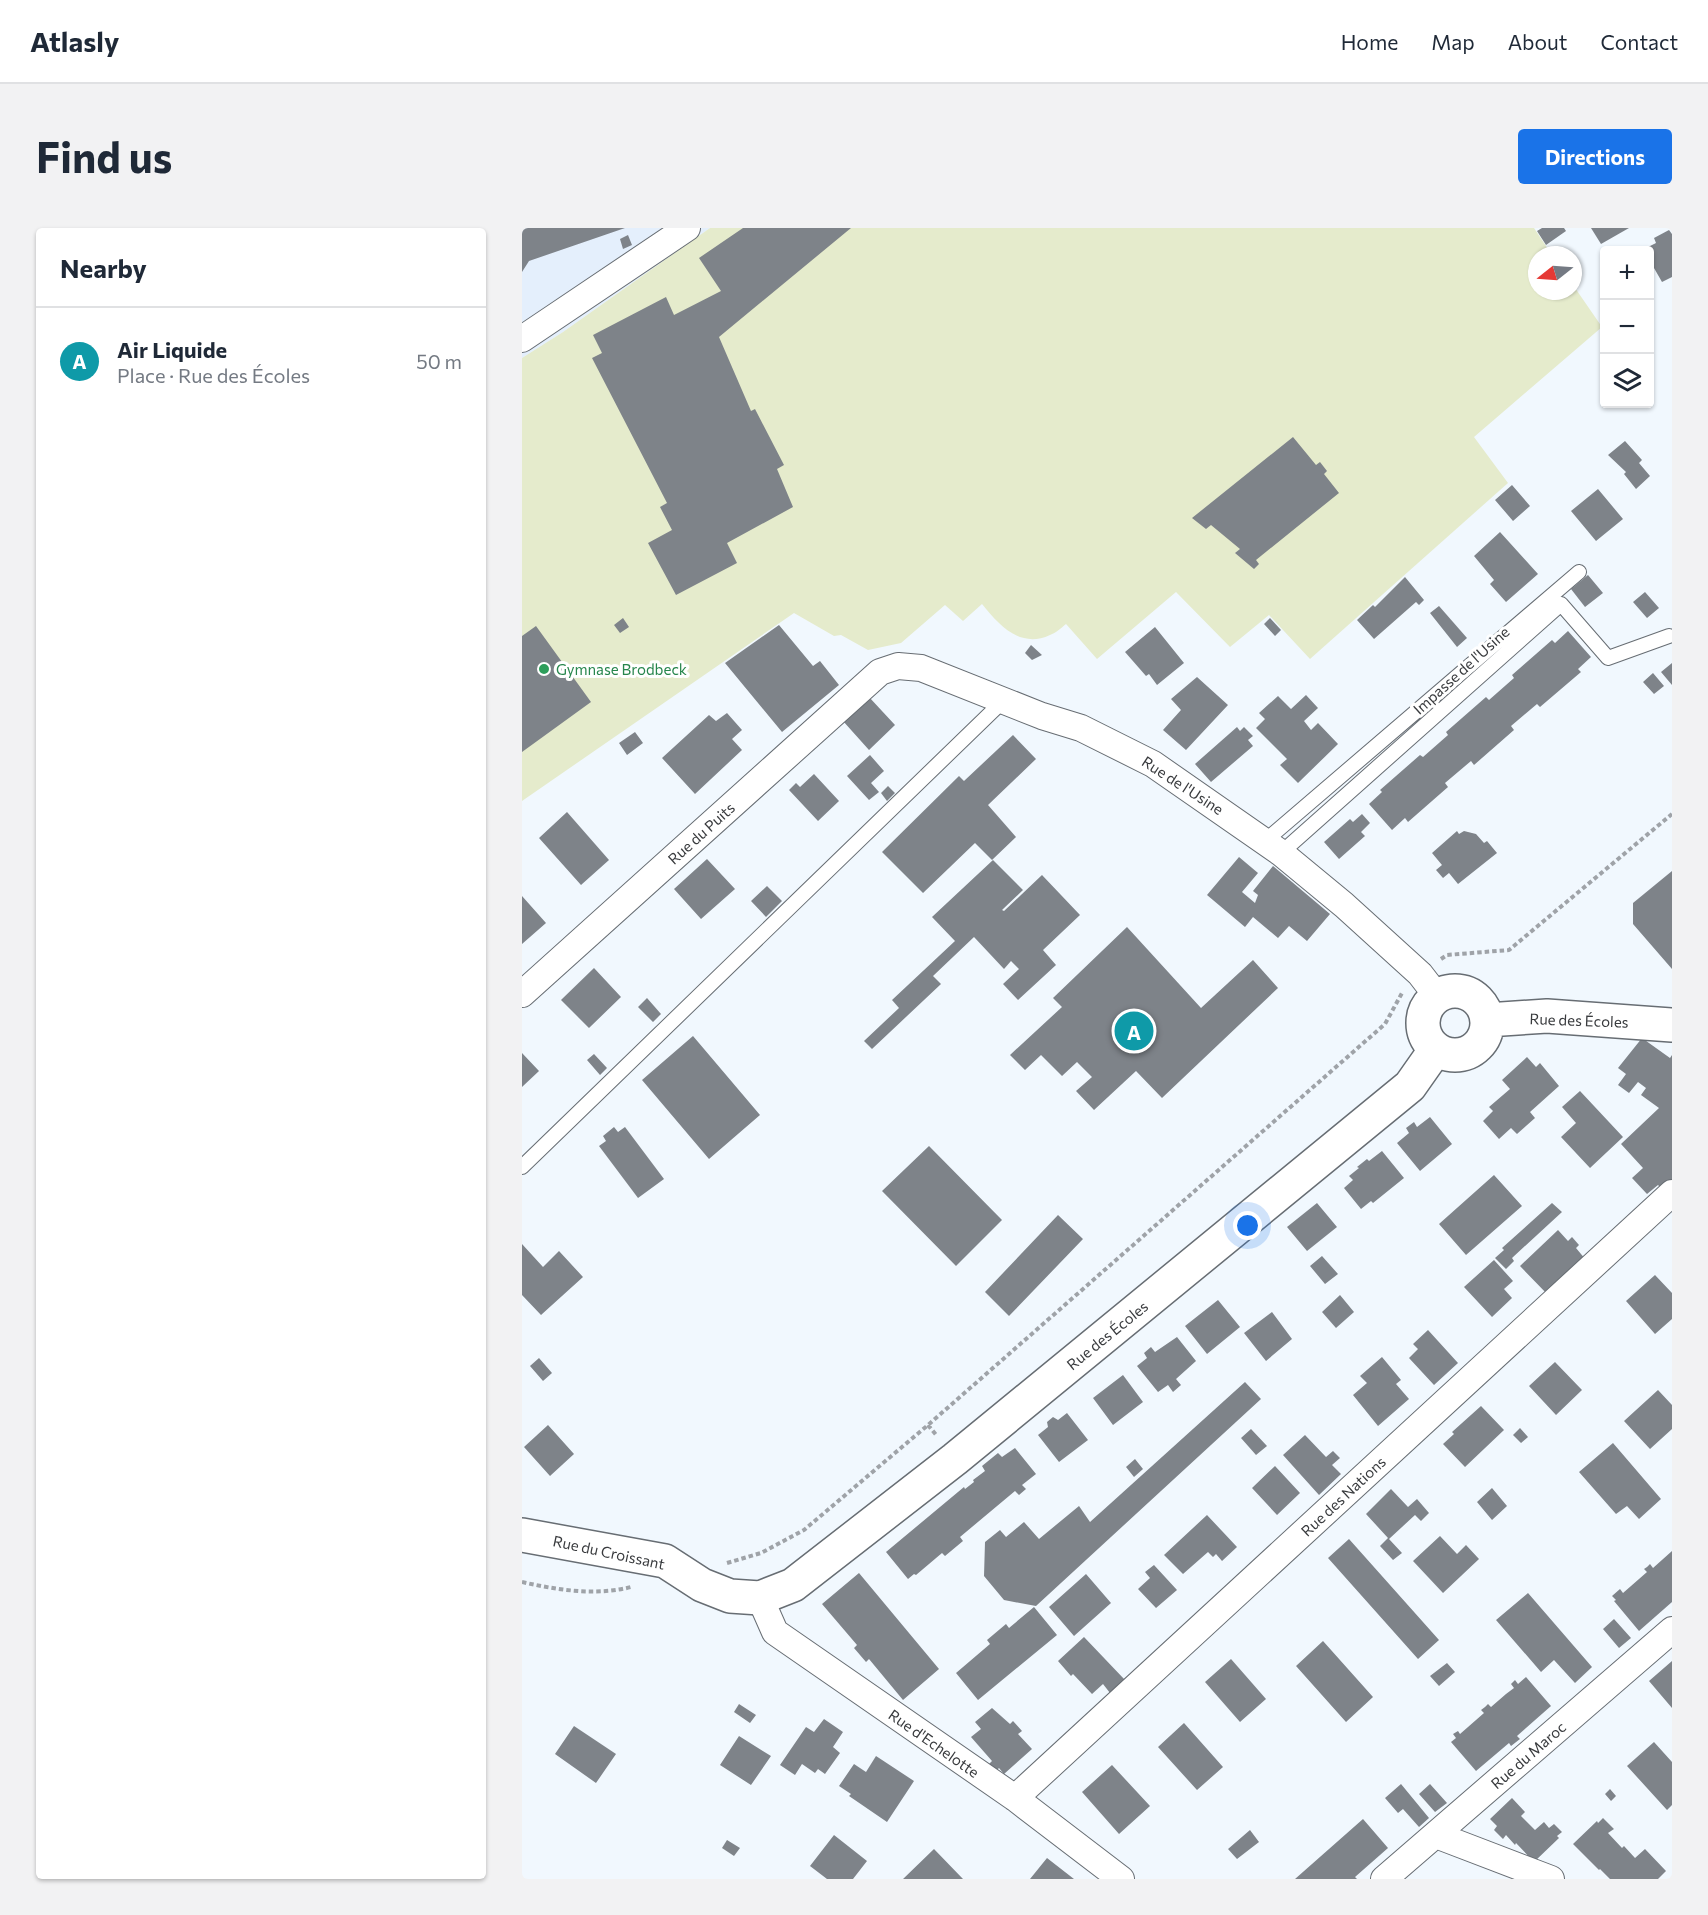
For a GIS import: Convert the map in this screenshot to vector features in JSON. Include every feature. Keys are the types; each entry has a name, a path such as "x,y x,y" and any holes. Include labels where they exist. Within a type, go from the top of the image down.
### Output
{"street":[{"path":"522,339 687,228"},
{"name":"Rue de l'Usine","path":"880,672 898,666 921,668 1042,716 1081,728 1153,764 1273,847 1344,905 1429,985"},
{"name":"Rue du Puits","path":"522,994 880,672"},
{"path":"1429,985 1465,992 1481,1004 1487,1020 1486,1032 1481,1042 1471,1051 1460,1055 1448,1054 1436,1049 1429,1042 1423,1023 1430,1003 1429,985"},
{"name":"Rue des Écoles","path":"1487,1020 1547,1016 1672,1025"},
{"name":"Rue des Écoles","path":"760,1598 793,1586 955,1460 1410,1086 1436,1049"},
{"name":"Rue des Nations","path":"1015,1798 1672,1193"},
{"name":"Rue du Croissant","path":"522,1535 665,1561 702,1585 730,1596 760,1598"},
{"name":"Rue d'Echelotte","path":"760,1598 775,1632 1015,1798 1121,1879"},
{"name":"Rue du Maroc","path":"1384,1879 1672,1630"},
{"path":"1436,1835 1551,1879"}],"lane":[{"path":"1273,847 1579,572"},
{"name":"Impasse de l'Usine","path":"1273,847 1561,604 1608,658 1669,636"},
{"path":"522,1167 1003,701"}],"path":[{"path":"721,1564 761,1553 804,1530 928,1425 1385,1024 1401,994 1429,985 1447,955 1509,950 1672,814"},
{"path":"522,1582 548,1588 612,1592 640,1585"}],"shaded area":[{"path":"522,228 710,228 563,332 522,358"}],"green space":[{"path":"710,228 1534,228 1546,246 1528,246 1528,300 1582,300 1582,298 1600,324 1600,329 1474,437 1508,483 1310,659 1269,615 1230,647 1176,592 1097,659 1066,624 1054,633 1039,639 1020,637 1003,627 982,604 963,621 945,605 901,643 868,650 841,635 834,636 794,613 522,801 522,358 563,332"}],"building":[{"path":"522,228 625,228 529,261 522,272"},
{"path":"743,228 851,228 719,337 751,411 755,409 784,465 777,469 793,507 727,543 737,563 676,595 648,543 672,530 660,507 667,503 592,358 602,353 593,335 666,297 674,315 721,291 699,258"},
{"path":"1542,228 1564,228 1566,231 1546,245 1537,231"},
{"path":"1591,228 1629,228 1601,244"},
{"path":"1669,230 1672,234 1672,277 1662,282 1654,268 1654,246 1650,246 1656,243 1654,238"},
{"path":"628,235 632,245 623,249 620,239"},
{"path":"1293,437 1316,465 1320,462 1327,471 1324,474 1339,493 1256,560 1259,564 1254,569 1235,553 1240,549 1211,525 1206,529 1192,518"},
{"path":"1625,441 1642,460 1639,463 1650,476 1636,489 1624,474 1626,472 1608,455"},
{"path":"1512,485 1530,506 1513,521 1495,500"},
{"path":"1598,489 1623,519 1596,541 1571,511"},
{"path":"1500,532 1538,574 1506,602 1490,584 1494,580 1474,556"},
{"path":"1588,575 1603,593 1585,607 1571,589"},
{"path":"1405,577 1424,600 1419,605 1416,602 1374,639 1357,620 1373,605 1375,607"},
{"path":"1645,592 1659,608 1647,618 1633,602"},
{"path":"1439,606 1467,638 1457,647 1430,613"},
{"path":"623,618 629,627 620,633 614,625"},
{"path":"1270,618 1281,630 1275,636 1264,624"},
{"path":"779,625 813,666 820,661 839,685 782,732 725,663"},
{"name":"Gymnase Brodbeck","path":"536,626 591,702 522,752 522,636"},
{"path":"1155,627 1184,663 1157,685 1149,674 1146,676 1125,652"},
{"path":"1568,631 1591,657 1578,669 1581,672 1540,707 1537,704 1511,726 1514,730 1474,765 1471,761 1445,783 1448,787 1408,822 1405,818 1392,830 1369,804 1382,792 1380,790 1420,755 1423,757 1448,735 1446,732 1486,697 1489,700 1514,678 1512,675 1552,640 1555,643"},
{"path":"1031,645 1042,655 1032,660 1025,653"},
{"path":"1672,663 1672,685 1661,672"},
{"path":"1653,673 1664,686 1654,694 1643,682"},
{"path":"1197,677 1228,705 1186,750 1163,730 1181,710 1171,699"},
{"path":"1306,695 1318,708 1304,721 1311,730 1318,723 1338,744 1298,783 1280,765 1287,759 1256,728 1265,719 1259,713 1278,696 1291,709"},
{"path":"869,697 895,725 869,750 843,721"},
{"path":"727,713 742,730 732,739 742,750 695,794 662,758 709,715 716,721"},
{"path":"1237,727 1240,731 1244,727 1253,736 1248,740 1253,746 1211,782 1195,764"},
{"path":"635,732 643,743 627,755 619,743"},
{"path":"1013,735 1036,759 988,805 1016,837 992,860 975,843 923,893 882,852 959,776 964,781"},
{"path":"870,755 884,771 871,783 879,792 869,800 847,776"},
{"path":"814,774 839,801 818,821 789,790 796,783 800,787"},
{"path":"888,786 895,793 887,801 881,793"},
{"path":"567,812 609,860 581,885 539,838"},
{"path":"1362,814 1370,823 1361,832 1365,836 1339,859 1324,842 1350,819 1353,822"},
{"path":"1457,831 1459,834 1464,831 1476,834 1484,843 1487,841 1497,853 1458,884 1449,873 1443,878 1436,870 1442,865 1432,853"},
{"path":"1239,857 1258,873 1242,892 1255,903 1258,895 1253,891 1273,866 1330,914 1307,941 1289,926 1278,938 1253,917 1245,927 1207,895"},
{"path":"707,859 735,889 701,919 674,889"},
{"path":"993,860 1023,890 1002,910 1004,911 1042,875 1080,915 1043,950 1056,965 1018,1000 1003,984 1019,969 1011,961 1004,969 974,937 933,976 941,984 872,1049 864,1041 899,1008 892,1000 955,941 932,917"},
{"path":"1672,871 1672,969 1633,924 1633,903"},
{"path":"767,886 782,901 766,917 751,901"},
{"path":"522,896 546,923 522,944"},
{"path":"1127,927 1201,1008 1253,960 1278,988 1162,1098 1136,1071 1094,1110 1076,1091 1092,1077 1077,1062 1062,1076 1041,1055 1025,1070 1010,1055 1062,1007 1053,998"},
{"path":"594,968 621,997 589,1028 561,1000"},
{"path":"647,998 661,1014 653,1022 638,1007"},
{"path":"693,1036 760,1115 709,1159 642,1080"},
{"path":"1642,1038 1670,1058 1672,1055 1672,1180 1662,1189 1658,1185 1647,1194 1632,1178 1643,1168 1621,1144 1659,1108 1641,1095 1646,1088 1638,1082 1629,1093 1618,1085 1626,1074 1618,1068"},
{"path":"522,1053 539,1071 522,1087"},
{"path":"594,1054 607,1068 600,1075 587,1060"},
{"path":"1527,1057 1536,1067 1540,1063 1559,1086 1530,1112 1535,1118 1517,1134 1511,1128 1499,1139 1483,1121 1493,1111 1489,1107 1510,1089 1502,1080"},
{"path":"1580,1091 1623,1137 1590,1168 1561,1137 1576,1123 1562,1107"},
{"path":"1430,1117 1452,1144 1420,1171 1397,1143 1409,1133 1406,1128 1414,1122 1417,1127"},
{"path":"614,1127 618,1132 625,1127 664,1179 638,1198 599,1146 606,1141 603,1136"},
{"path":"929,1146 1002,1220 956,1266 882,1191"},
{"path":"1382,1151 1404,1178 1373,1203 1371,1201 1361,1209 1344,1188 1353,1180 1349,1176 1359,1168 1357,1167"},
{"path":"1494,1175 1522,1206 1466,1255 1439,1224"},
{"path":"1317,1203 1337,1227 1307,1251 1287,1227"},
{"path":"1552,1203 1562,1212 1512,1258 1514,1261 1506,1269 1495,1258 1504,1250 1502,1248"},
{"path":"1058,1215 1083,1239 1009,1316 985,1292"},
{"path":"1558,1230 1568,1241 1572,1237 1579,1245 1576,1248 1586,1260 1549,1296 1520,1266"},
{"path":"522,1244 543,1267 559,1251 583,1277 541,1315 522,1295"},
{"path":"1322,1256 1338,1274 1325,1284 1310,1266"},
{"path":"1494,1260 1513,1281 1504,1289 1512,1298 1492,1317 1464,1287"},
{"path":"1655,1275 1672,1293 1672,1319 1655,1334 1626,1301"},
{"path":"1340,1295 1354,1312 1336,1328 1322,1312"},
{"path":"1218,1300 1240,1327 1207,1354 1185,1326"},
{"path":"1272,1312 1292,1339 1266,1361 1244,1333"},
{"path":"1428,1330 1458,1363 1434,1385 1409,1358 1418,1349 1413,1344"},
{"path":"1177,1337 1196,1361 1176,1379 1181,1385 1173,1392 1168,1385 1158,1392 1137,1366 1147,1358 1144,1353 1151,1347 1155,1352"},
{"path":"1382,1357 1401,1380 1396,1384 1409,1399 1378,1426 1353,1395 1367,1383 1360,1376"},
{"path":"539,1358 552,1373 543,1381 530,1366"},
{"path":"1555,1362 1582,1390 1556,1415 1529,1386"},
{"path":"1123,1375 1143,1402 1113,1425 1093,1398"},
{"path":"1245,1382 1261,1399 1036,1606 1004,1600 984,1576 985,1542 1000,1530 1006,1537 1024,1522 1039,1539 1079,1506 1090,1522"},
{"path":"1658,1390 1672,1405 1672,1429 1650,1449 1624,1421"},
{"path":"1481,1406 1504,1430 1465,1467 1443,1444 1454,1434 1452,1432"},
{"path":"1067,1413 1088,1440 1059,1462 1038,1435 1048,1427 1047,1422 1053,1417 1058,1420"},
{"path":"548,1425 574,1454 550,1476 524,1447"},
{"path":"1520,1428 1528,1437 1521,1443 1513,1435"},
{"path":"1251,1429 1267,1446 1256,1455 1241,1438"},
{"path":"1305,1435 1326,1457 1333,1451 1340,1458 1332,1465 1341,1474 1319,1495 1283,1455"},
{"path":"1613,1443 1661,1499 1639,1519 1627,1506 1616,1514 1579,1472"},
{"path":"1015,1448 1036,1474 1022,1485 1026,1489 1019,1495 1015,1491 960,1537 963,1541 945,1556 942,1553 908,1579 886,1552 964,1487 965,1489 974,1482 973,1480 985,1471 982,1466 998,1453 1002,1457"},
{"path":"1135,1459 1143,1469 1134,1477 1126,1467"},
{"path":"1275,1466 1300,1493 1277,1515 1252,1488"},
{"path":"1492,1488 1507,1506 1492,1520 1477,1502"},
{"path":"1391,1489 1408,1507 1417,1499 1429,1513 1421,1521 1415,1515 1389,1539 1402,1553 1393,1560 1380,1546 1388,1538 1366,1514"},
{"path":"1207,1515 1237,1547 1222,1561 1216,1554 1213,1557 1208,1552 1183,1574 1164,1555"},
{"path":"1440,1536 1457,1554 1466,1545 1479,1559 1443,1593 1413,1561"},
{"path":"1349,1539 1439,1640 1418,1659 1328,1558"},
{"path":"1672,1551 1672,1602 1639,1631 1612,1596 1620,1589 1623,1593 1647,1572 1644,1569 1650,1564 1653,1568"},
{"path":"1154,1565 1177,1590 1156,1608 1138,1589 1150,1578 1145,1572"},
{"path":"859,1573 939,1669 903,1700 869,1659 866,1662 854,1648 857,1645 822,1604"},
{"path":"1086,1574 1111,1603 1074,1636 1049,1607"},
{"path":"1528,1593 1592,1667 1575,1683 1554,1660 1541,1672 1496,1620"},
{"path":"1034,1607 1057,1635 978,1700 956,1673 990,1644 987,1640 1006,1624 1009,1628"},
{"path":"1614,1619 1631,1638 1619,1648 1603,1629"},
{"path":"1084,1637 1125,1680 1110,1693 1103,1684 1092,1694 1058,1661"},
{"path":"1323,1641 1373,1697 1346,1722 1296,1666"},
{"path":"1231,1659 1266,1699 1240,1722 1205,1682"},
{"path":"1672,1661 1672,1708 1649,1681"},
{"path":"1447,1663 1455,1672 1439,1686 1430,1676"},
{"path":"1526,1677 1551,1706 1517,1736 1520,1739 1511,1746 1509,1743 1476,1771 1451,1742 1456,1738 1453,1734 1458,1731 1460,1734 1484,1713 1481,1710 1488,1704 1491,1707 1514,1688 1511,1684 1515,1680 1518,1684"},
{"path":"739,1704 756,1715 750,1723 734,1712"},
{"path":"992,1708 1010,1724 1013,1721 1022,1731 1018,1734 1032,1749 1004,1774 999,1768 996,1771 993,1769 989,1764 992,1761 971,1737 981,1729 975,1722"},
{"path":"824,1719 843,1732 833,1747 840,1753 825,1774 818,1769 815,1773 802,1764 795,1775 780,1765 806,1727 814,1732"},
{"path":"1184,1723 1223,1767 1197,1790 1158,1747"},
{"path":"574,1726 616,1754 596,1783 555,1754"},
{"path":"739,1736 771,1756 751,1785 720,1765"},
{"path":"1654,1742 1672,1762 1672,1805 1667,1810 1627,1766"},
{"path":"876,1756 914,1781 887,1822 849,1796 851,1794 839,1786 854,1764 866,1772"},
{"path":"1112,1765 1150,1806 1119,1834 1082,1792"},
{"path":"1401,1784 1429,1818 1419,1827 1403,1809 1398,1813 1385,1798"},
{"path":"1430,1784 1447,1803 1435,1812 1419,1794"},
{"path":"1610,1789 1616,1796 1611,1801 1605,1794"},
{"path":"1512,1798 1525,1812 1521,1816 1535,1830 1544,1822 1549,1828 1554,1824 1562,1832 1557,1836 1559,1838 1534,1862 1506,1835 1503,1839 1494,1830 1497,1826 1490,1819"},
{"path":"1603,1818 1614,1829 1608,1833 1622,1848 1624,1846 1635,1858 1645,1849 1666,1871 1658,1879 1610,1879 1599,1870 1573,1844"},
{"path":"1363,1819 1388,1848 1355,1877 1357,1879 1295,1879"},
{"path":"1250,1830 1259,1842 1237,1859 1228,1849"},
{"path":"834,1835 867,1861 853,1879 827,1879 810,1866"},
{"path":"727,1840 740,1848 734,1856 722,1848"},
{"path":"934,1849 963,1879 903,1879"},
{"path":"1047,1858 1074,1879 1030,1879"}],"place":[{"name":"Gymnase Brodbeck","path":"544,669"},
{"name":"Air Liquide","path":"1134,1031"}]}
